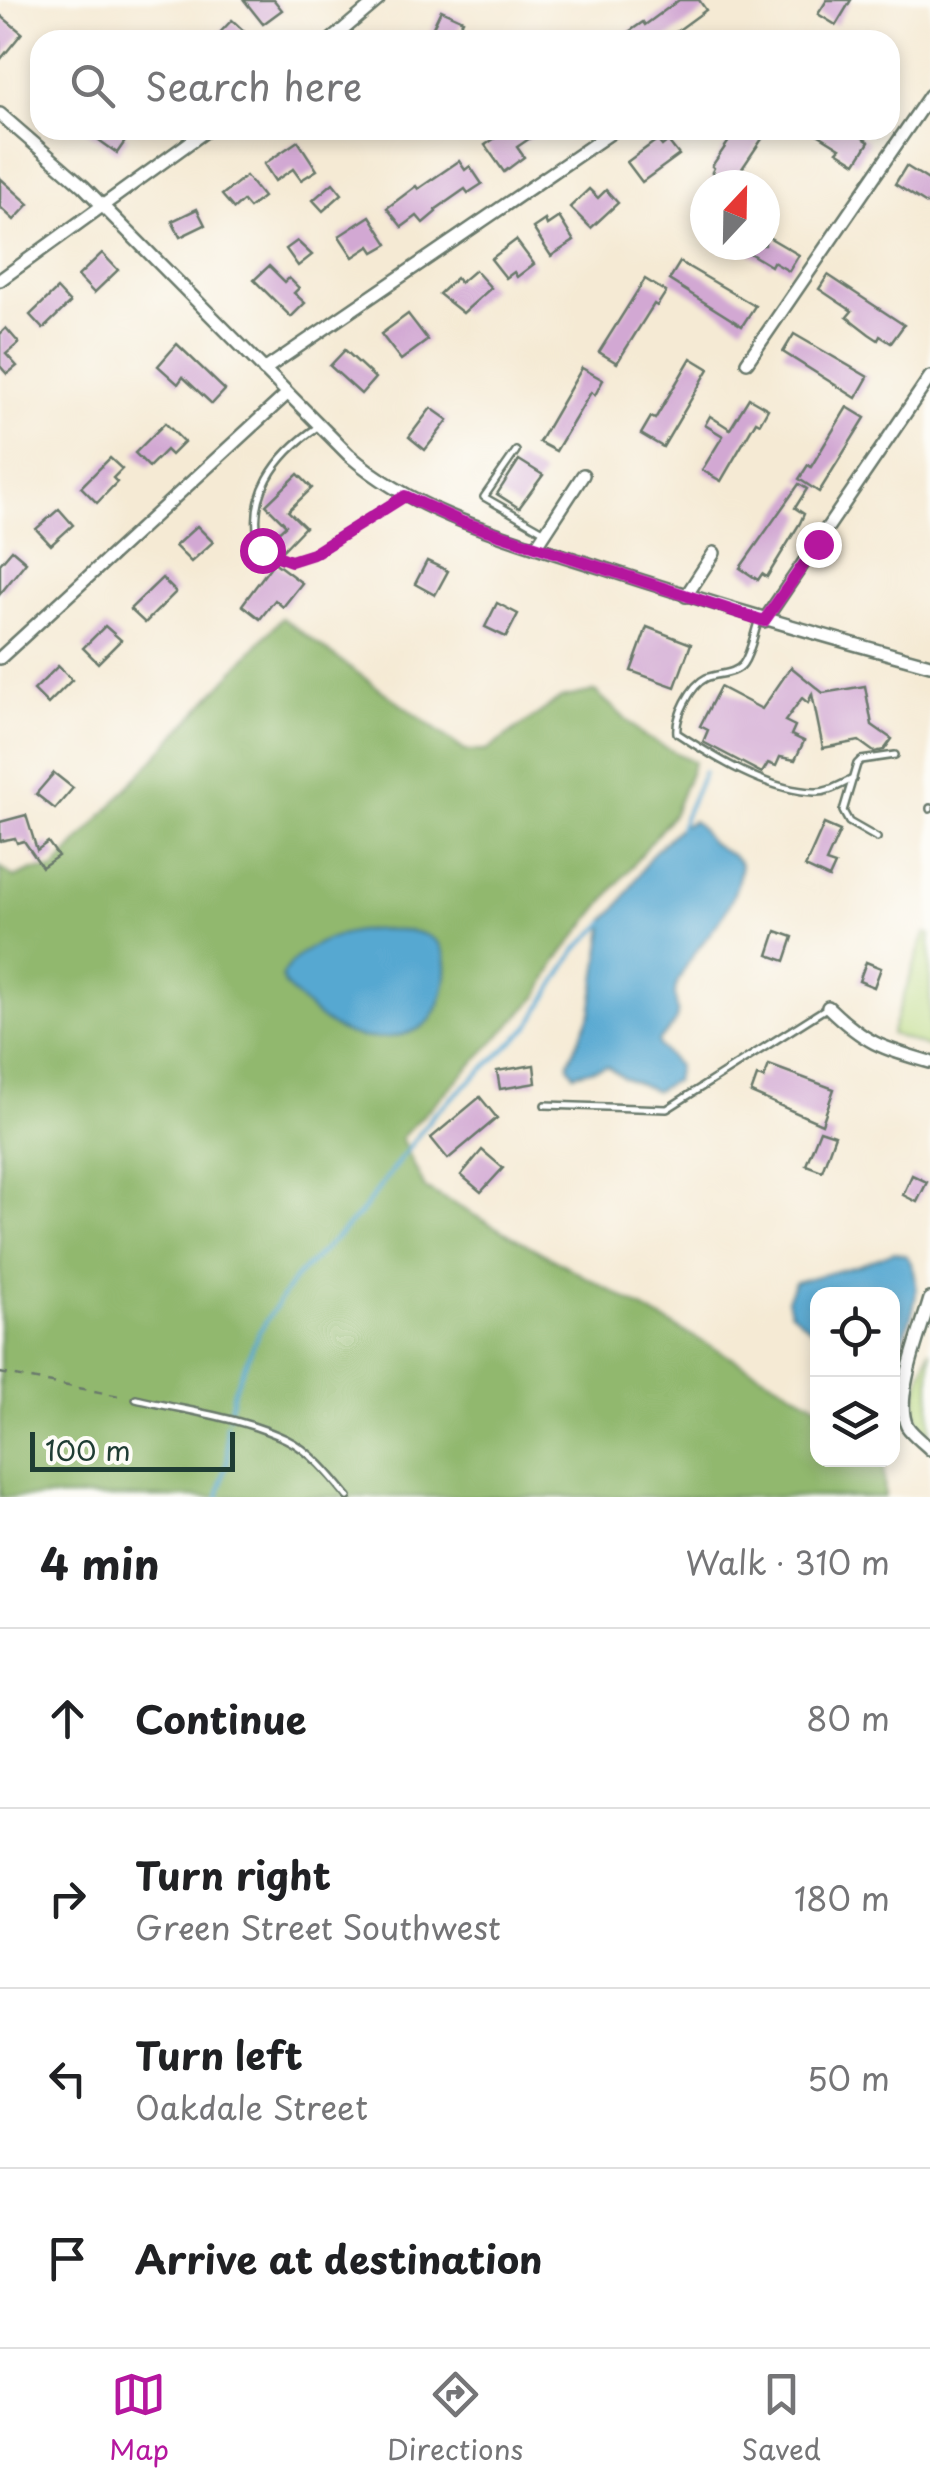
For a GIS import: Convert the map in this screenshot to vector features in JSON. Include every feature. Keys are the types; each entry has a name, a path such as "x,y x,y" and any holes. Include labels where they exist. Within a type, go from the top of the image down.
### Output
{"street":[{"path":"344,30 378,0"},
{"path":"900,139 930,95"},
{"path":"0,114 102,205 319,426 370,474 405,496 462,522 686,596 930,666"},
{"path":"0,280 194,140"},
{"path":"264,370 600,140"},
{"path":"747,362 899,140"},
{"path":"761,620 930,377"},
{"path":"0,658 287,394"},
{"path":"536,547 583,475"},
{"path":"686,596 714,553"},
{"path":"828,1007 856,1035 880,1048 930,1062"},
{"path":"930,1299 903,1400 908,1426 930,1449"}],"lane":[{"path":"319,426 292,444 266,481 257,514 257,537 262,550 291,561 313,554 405,496"},
{"path":"516,451 484,497 545,532"},
{"path":"761,620 744,663 738,669 703,679 676,723 677,732 776,785 814,792 852,779"},
{"path":"877,838 844,816 852,779 861,760 895,756"},
{"path":"545,1105 666,1109 828,1007"},
{"path":"136,1400 236,1422 288,1440 326,1470 348,1497"}],"path":[{"path":"0,1373 136,1400"}],"green space":[{"path":"282,618 465,751 486,751 561,698 595,691 644,736 694,762 674,813 557,960 538,996 401,1138 425,1188 810,1401 810,1467 883,1467 885,1497 0,1497 0,867 14,878 33,870 53,870"},
{"path":"925,933 930,934 930,1048 891,1034"},
{"path":"930,1349 930,1434 917,1416 916,1406"}],"water":[{"path":"693,821 711,842 741,864 724,914 679,979 675,1022 658,1041 678,1066 675,1080 656,1091 607,1066 574,1074 569,1061 591,1013 605,921 652,854 680,827"},
{"path":"367,930 421,933 442,948 446,969 443,993 429,1021 412,1032 389,1037 346,1033 321,1019 285,985 282,977 307,950 330,938"},
{"path":"894,1252 907,1256 913,1268 916,1295 900,1346 900,1287 810,1287 810,1328 790,1311 787,1299 795,1282"}],"building":[{"path":"244,0 274,0 282,10 263,24"},
{"path":"679,0 699,0 706,10 679,30 631,30 643,22 645,25"},
{"path":"827,0 851,0 836,25 818,14"},
{"path":"441,10 463,20 458,30 432,30"},
{"path":"0,15 22,33 0,60"},
{"path":"232,20 243,30 222,30"},
{"path":"99,140 126,140 117,153"},
{"path":"492,140 527,140 517,147 524,157 504,172 485,145"},
{"path":"657,140 662,146 668,141 679,155 642,182 627,162"},
{"path":"730,140 761,140 741,170 714,168"},
{"path":"827,140 869,142 856,163 837,151 840,148"},
{"path":"298,141 317,170 301,180 293,169 275,181 264,164"},
{"path":"459,161 465,170 470,166 482,184 468,193 465,189 423,223 417,216 402,227 387,208"},
{"path":"906,166 930,181 930,206 895,184"},
{"path":"246,176 263,197 249,208 243,201 234,209 222,195"},
{"path":"0,178 29,204 14,220 0,207"},
{"path":"333,183 342,194 323,211 313,200"},
{"path":"589,189 598,198 606,190 618,203 591,228 570,207"},
{"path":"197,209 205,225 180,237 172,221"},
{"path":"370,216 388,244 374,252 370,246 353,257 339,236"},
{"path":"559,217 574,241 551,256 533,228"},
{"path":"516,240 534,264 517,277 514,272 506,278 491,259"},
{"path":"297,241 312,255 298,266 286,249"},
{"path":"780,244 799,255 789,271 773,262 771,266 761,260 780,260"},
{"path":"102,253 118,270 94,293 78,276"},
{"path":"680,262 755,306 742,326 669,280"},
{"path":"269,266 285,282 289,278 299,288 294,293 305,303 291,317 254,280"},
{"path":"475,270 491,288 463,313 439,294 456,278 460,283"},
{"path":"828,275 904,325 891,343 869,334 847,317 852,311 819,289"},
{"path":"645,279 666,292 657,306 654,304 617,363 599,352"},
{"path":"57,289 70,303 43,329 30,315"},
{"path":"408,314 428,340 401,360 381,334"},
{"path":"6,328 19,343 6,354 17,366 7,374 0,366 0,334"},
{"path":"794,334 868,377 856,398 783,352"},
{"path":"177,344 225,390 212,404 183,377 178,384 158,366"},
{"path":"345,350 375,378 361,394 330,366"},
{"path":"691,358 709,369 663,447 641,434 651,417 655,419"},
{"path":"582,368 603,380 595,395 591,392 556,451 539,442"},
{"path":"749,398 768,409 760,423 756,421 721,481 702,470 723,436 705,425 710,416 730,429"},
{"path":"847,407 865,418 819,492 799,479 808,465 811,467"},
{"path":"431,408 448,420 425,450 409,437"},
{"path":"165,423 184,442 171,455 166,450 149,467 135,453"},
{"path":"110,458 122,469 113,478 117,482 97,503 81,487"},
{"path":"519,460 543,475 519,508 497,494"},
{"path":"298,474 312,488 288,511 305,527 282,551 268,542 286,525 266,505"},
{"path":"799,484 807,489 795,508 804,514 767,577 762,574 758,580 740,568"},
{"path":"59,509 73,525 51,545 36,529"},
{"path":"197,526 213,542 191,562 175,546"},
{"path":"12,550 26,562 0,594 0,564"},
{"path":"427,561 448,571 435,595 415,584"},
{"path":"274,562 302,583 283,607 275,600 260,619 242,605"},
{"path":"162,578 176,592 145,623 130,609"},
{"path":"497,603 518,614 506,637 485,627"},
{"path":"105,626 121,640 98,663 83,648"},
{"path":"647,627 691,644 675,687 631,671"},
{"path":"58,666 72,680 48,704 34,690"},
{"path":"791,667 823,693 865,686 872,725 892,739 884,750 874,752 859,741 823,748 812,694 808,703 802,698 785,721 795,726 791,735 804,741 795,760 780,757 776,766 768,763 762,773 703,742 708,730 700,726 720,687 762,709"},
{"path":"54,773 73,788 55,809 36,794"},
{"path":"26,815 37,850 48,842 58,856 42,867 24,841 0,841 0,822"},
{"path":"824,824 840,831 826,862 835,865 829,878 805,867"},
{"path":"776,931 793,937 785,961 768,955"},
{"path":"866,962 881,968 874,987 859,981"},
{"path":"534,1065 536,1083 500,1089 497,1071"},
{"path":"769,1065 834,1089 822,1124 751,1093 757,1076 764,1078"},
{"path":"480,1097 497,1118 448,1159 431,1138"},
{"path":"820,1130 835,1135 822,1171 806,1165"},
{"path":"482,1150 503,1168 481,1192 461,1175"},
{"path":"912,1175 927,1182 917,1202 903,1195"}],"waterway":[{"path":"683,829 680,827 704,772"},
{"path":"229,1416 234,1390 259,1332 294,1279 359,1215 433,1115 528,1028 576,950 606,922"},
{"path":"218,1497 228,1458 226,1425"}],"route":[{"path":"262,550 291,561 313,554 405,496 462,522 764,621 818,544"}]}
